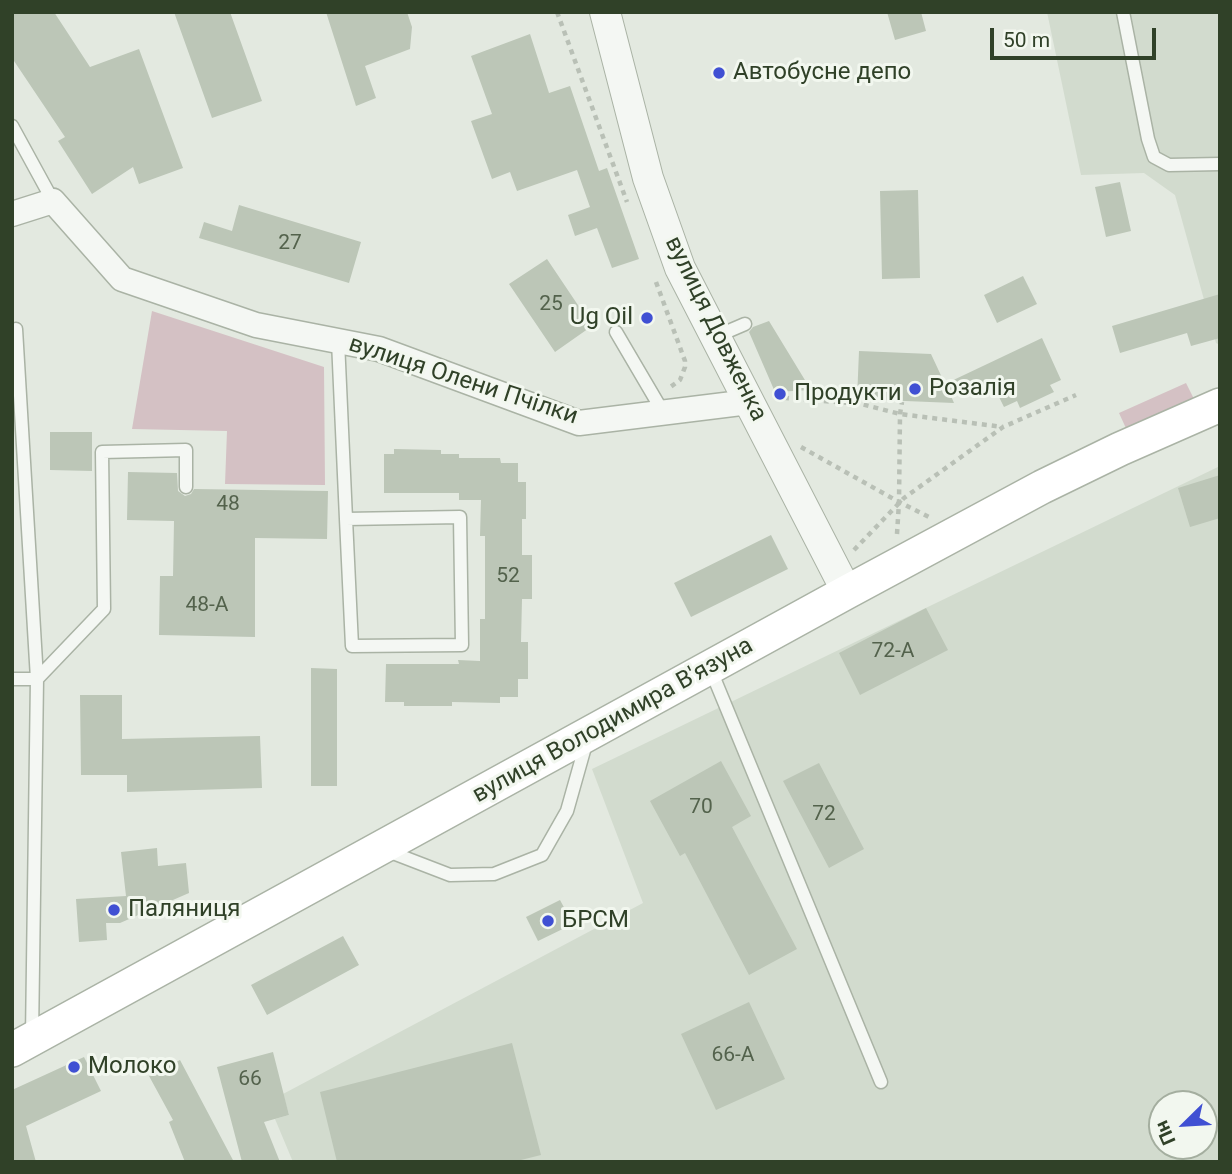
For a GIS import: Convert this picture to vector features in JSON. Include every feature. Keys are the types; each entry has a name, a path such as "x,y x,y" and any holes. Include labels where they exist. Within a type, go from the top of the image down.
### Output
{"main road":[{"name":"вулиця Володимира В'язуна","path":"22,1045 1042,487 1220,405"}],"street":[{"name":"вулиця Довженка","path":"605,12 648,178 680,268 847,592"},
{"path":"12,214 53,201"},
{"name":"вулиця Олени Пчілки","path":"53,201 122,279 256,325 379,349 579,423 747,398"}],"lane":[{"path":"1123,12 1148,139 1154,157 1169,165 1220,164"},
{"path":"12,126 53,201"},
{"path":"716,337 745,324"},
{"path":"16,329 37,679 22,1045"},
{"path":"616,332 663,412"},
{"path":"338,341 346,519 352,646 462,645 460,517 346,519"},
{"path":"12,679 37,679 104,609 102,452 186,450 186,487"},
{"path":"710,668 881,1082"},
{"path":"381,848 450,875 494,874 542,855 567,811 588,734"}],"path":[{"path":"557,12 628,206"},
{"path":"652,270 685,361"},
{"path":"849,555 899,502 1003,426 1076,395"},
{"path":"747,398 852,403 900,414 1003,426"},
{"path":"897,537 902,402"},
{"path":"798,445 941,523"}],"shaded area":[{"path":"1047,12 1220,12 1220,345 1216,343 1175,195 1144,173 1081,175"},
{"path":"152,311 324,367 325,485 225,484 227,431 132,429"},
{"path":"1186,383 1198,407 1130,437 1119,413"},
{"path":"1220,466 1220,1162 293,1162 275,1119 289,1115 283,1094 643,903 592,769"}],"building":[{"path":"12,12 54,12 90,67 139,49 183,168 139,184 133,167 92,194 58,141 65,137 12,58"},
{"path":"174,12 230,12 262,101 212,118"},
{"path":"326,12 407,12 412,27 410,49 365,66 376,98 356,106"},
{"path":"887,12 921,12 926,31 895,40"},
{"path":"530,34 549,93 570,86 599,171 607,168 639,259 612,268 597,228 575,236 568,215 590,207 577,170 517,191 510,172 492,179 471,121 492,114 471,56"},
{"path":"1120,182 1131,231 1106,237 1095,187"},
{"path":"918,190 920,278 882,279 880,191"},
{"path":"239,205 361,242 349,283 199,238 204,222 232,231"},
{"path":"547,259 592,326 555,352 509,284"},
{"path":"1023,276 1037,304 997,323 984,295"},
{"path":"1220,294 1220,338 1191,346 1187,333 1120,353 1112,326"},
{"path":"769,321 811,390 775,392 749,332 753,327"},
{"path":"1042,338 1061,380 1050,385 1054,392 1020,408 1017,401 1004,407 997,393 951,391 954,403 857,399 859,351 931,354 945,384"},
{"path":"50,432 92,432 92,471 50,470"},
{"path":"394,449 441,450 441,454 459,454 459,458 500,458 501,463 518,463 518,482 526,482 522,555 532,555 532,599 522,599 521,642 528,642 528,679 518,679 518,697 500,697 500,703 452,702 452,706 404,706 404,702 385,702 386,664 459,664 458,660 480,661 480,619 485,619 485,536 480,536 481,500 459,500 459,493 384,493 384,454 394,454"},
{"path":"128,472 177,473 178,491 185,496 191,494 194,489 328,491 327,539 255,538 255,637 159,635 160,576 173,576 174,521 127,520"},
{"path":"1220,475 1220,518 1190,527 1178,488"},
{"path":"771,535 788,569 691,617 674,583"},
{"path":"926,608 948,650 860,695 839,653"},
{"path":"311,668 337,669 337,786 311,786"},
{"path":"80,695 122,695 122,739 260,736 262,788 127,792 127,775 81,775"},
{"path":"721,761 751,816 732,827 797,949 749,975 685,853 680,856 650,801"},
{"path":"819,763 864,849 829,868 783,781"},
{"path":"157,848 158,866 186,863 189,893 120,923 106,923 107,940 79,942 76,899 126,896 121,852"},
{"path":"560,900 573,924 538,941 526,917"},
{"path":"343,936 359,965 267,1015 251,985"},
{"path":"749,1002 785,1079 716,1110 681,1034"},
{"path":"512,1043 541,1155 513,1162 337,1162 320,1092"},
{"path":"273,1052 289,1115 264,1122 280,1162 242,1162 217,1067"},
{"path":"84,1057 101,1091 26,1126 36,1162 12,1162 12,1090"},
{"path":"180,1060 234,1162 185,1162 169,1122 173,1120 149,1076"}],"place":[{"name":"Автобусне депо","path":"719,73"},
{"name":"Ug Oil","path":"647,318"},
{"name":"Розалія","path":"915,389"},
{"name":"Продукти","path":"780,394"},
{"name":"Паляниця","path":"114,910"},
{"name":"БРСМ","path":"548,921"},
{"name":"Молоко","path":"74,1067"}]}
